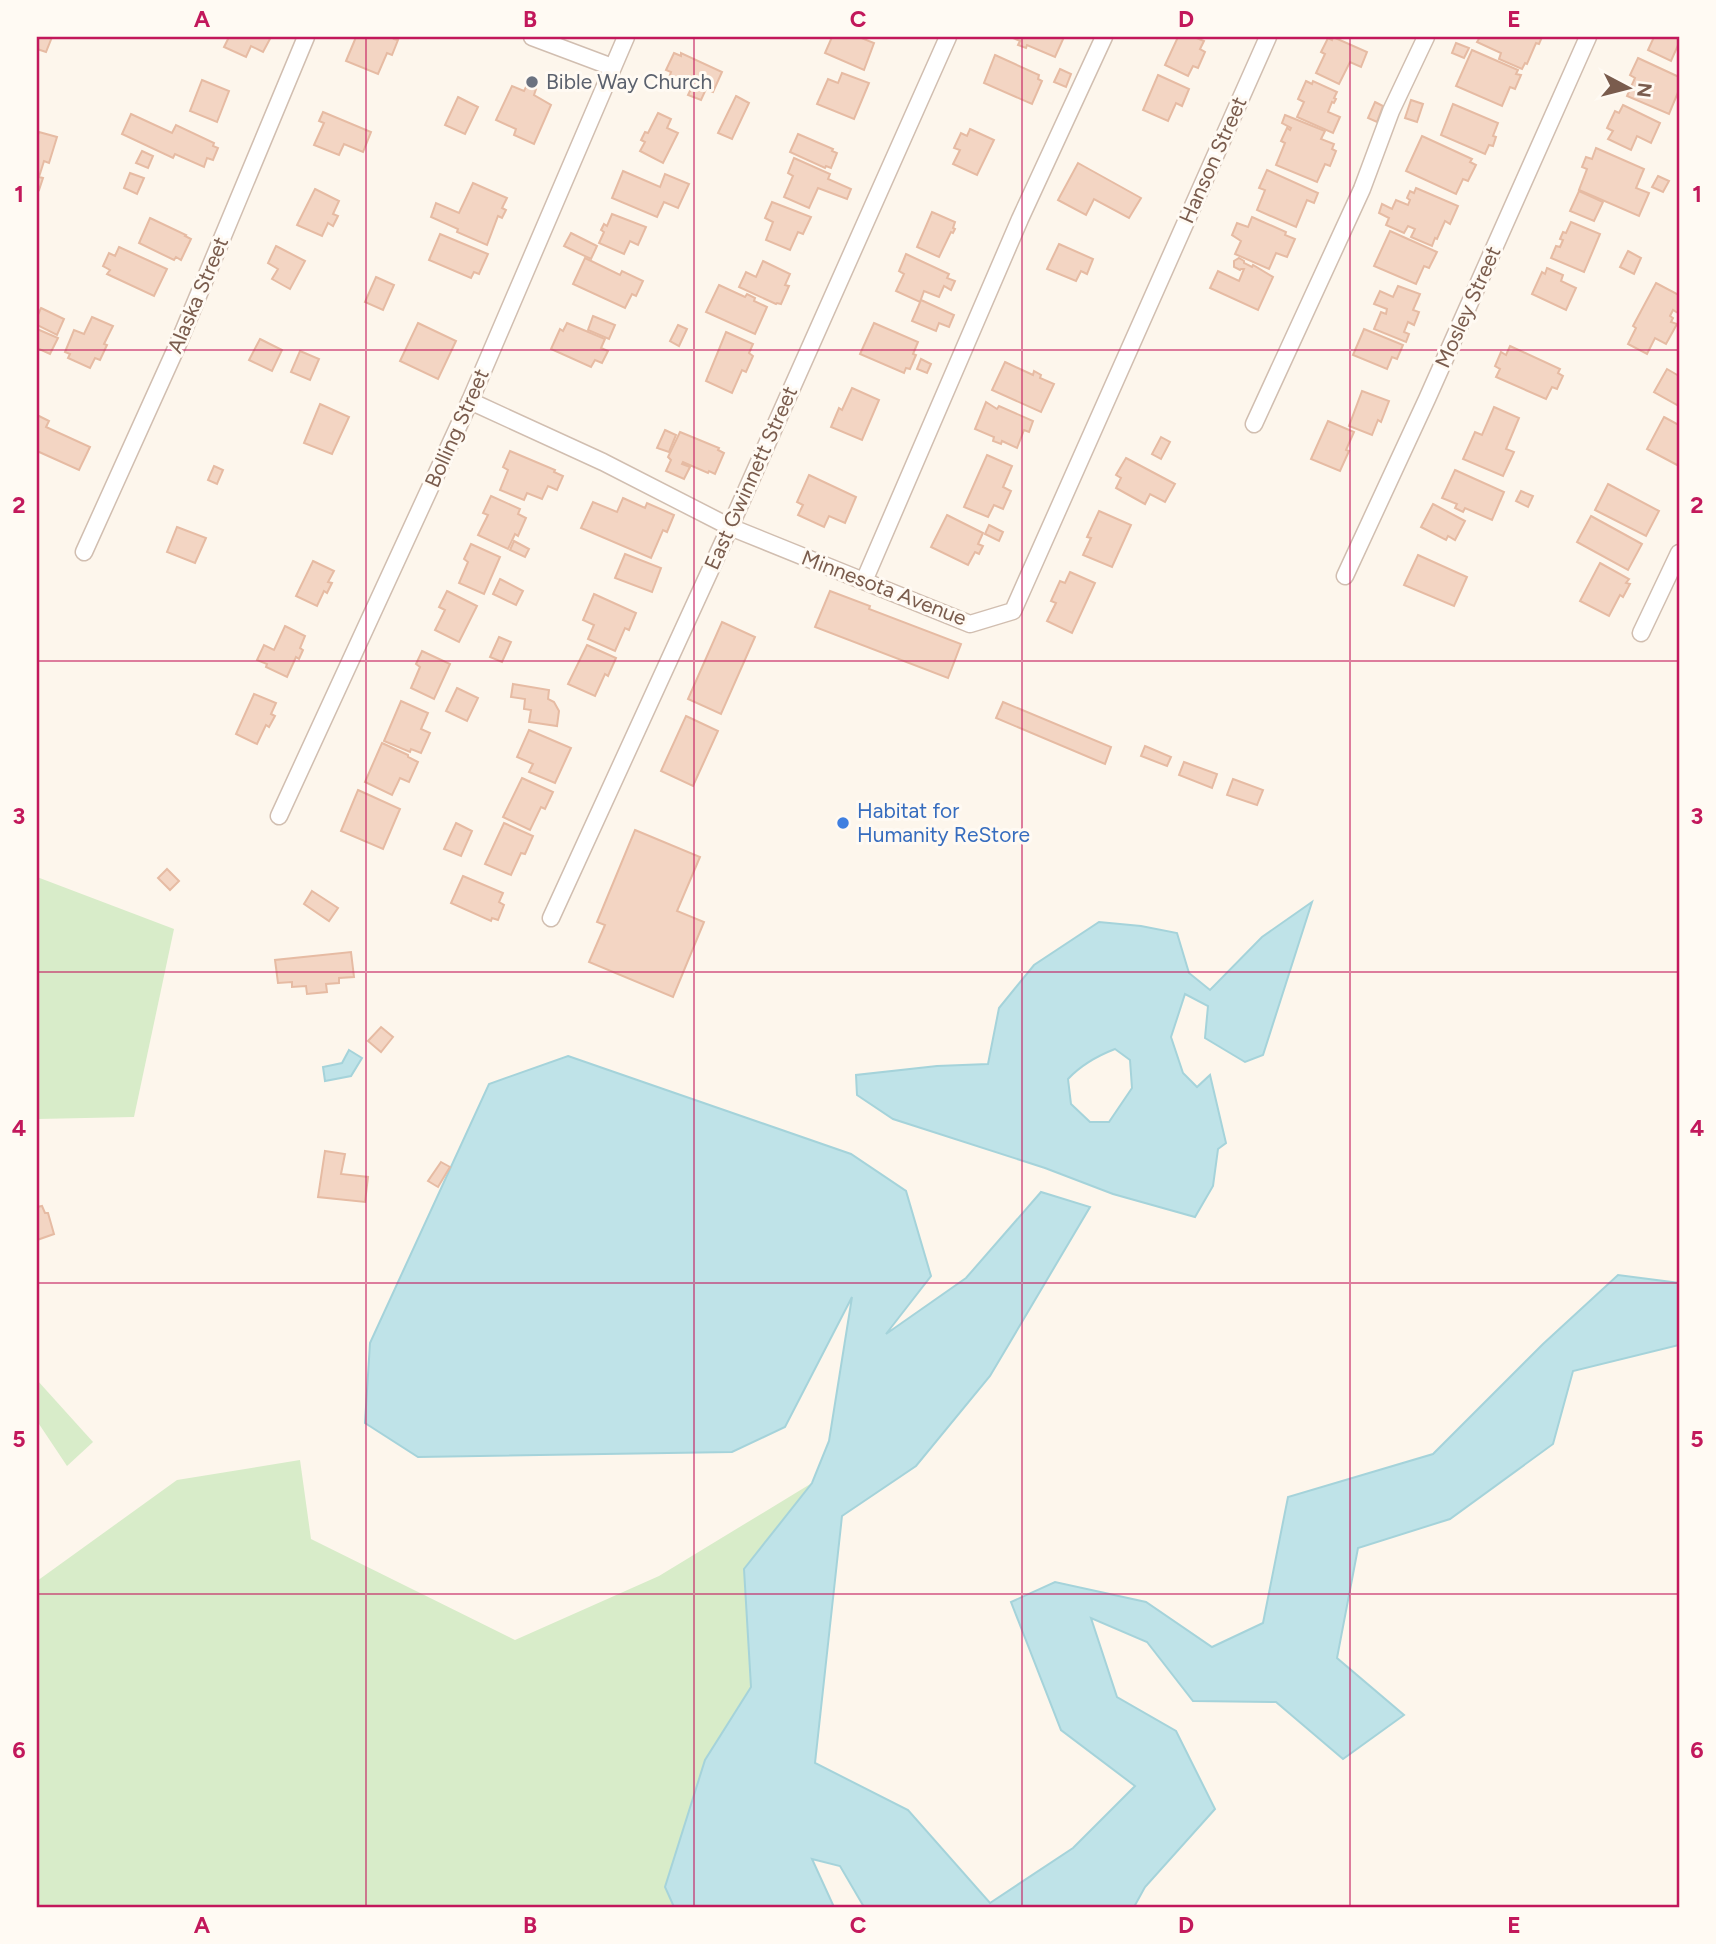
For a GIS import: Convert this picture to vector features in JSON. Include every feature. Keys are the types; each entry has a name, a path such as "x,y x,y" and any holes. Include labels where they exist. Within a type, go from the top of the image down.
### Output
{"street":[{"name":"Alaska Street","path":"84,552 178,344 306,37"},
{"path":"532,37 612,67"},
{"name":"Bolling Street","path":"279,816 470,401 626,37"},
{"name":"East Gwinnett Street","path":"551,918 730,527 948,37"},
{"path":"864,581 1020,219 1104,37"},
{"name":"Hanson Street","path":"1158,283 1268,37"},
{"path":"1254,424 1362,189 1391,111 1426,37"},
{"name":"Mosley Street","path":"1345,576 1588,37"},
{"name":"Minnesota Avenue","path":"470,401 603,462 730,527 970,624 1013,611 1158,283"},
{"path":"1641,633 1679,553"}],"green space":[{"path":"37,877 174,929 134,1117 37,1119"},
{"path":"37,1380 93,1442 67,1466 37,1421"},
{"path":"300,1460 311,1539 515,1640 659,1576 812,1483 745,1569 751,1687 705,1760 665,1887 674,1907 37,1907 37,1581 177,1480"}],"water":[{"path":"1312,902 1263,1055 1245,1062 1205,1038 1208,1006 1185,994 1171,1037 1183,1073 1197,1087 1210,1075 1226,1143 1218,1149 1213,1186 1195,1217 1113,1194 1045,1168 893,1119 857,1095 856,1075 937,1066 988,1064 999,1008 1034,965 1099,922 1177,933 1189,973 1210,990 1262,937","holes":["1115,1049 1130,1060 1132,1088 1109,1122 1090,1122 1071,1104 1068,1079 1090,1061"]},
{"path":"349,1050 362,1058 351,1076 325,1081 323,1067 342,1063"},
{"path":"568,1056 851,1154 906,1191 931,1276 886,1334 966,1278 1041,1192 1090,1207 990,1376 916,1466 842,1516 815,1763 908,1810 990,1903 1073,1848 1135,1786 1061,1730 1011,1602 1055,1582 1146,1602 1212,1647 1263,1623 1288,1497 1433,1454 1543,1344 1618,1275 1679,1283 1679,1345 1573,1371 1553,1444 1450,1519 1358,1548 1337,1658 1404,1715 1343,1759 1276,1702 1193,1701 1147,1642 1091,1618 1117,1697 1176,1731 1215,1809 1145,1887 1134,1907 864,1907 840,1866 812,1859 834,1907 674,1907 665,1887 705,1760 751,1687 744,1569 812,1483 829,1441 852,1297 785,1427 732,1452 418,1457 365,1423 370,1343 489,1084"}],"building":[{"path":"37,37 52,37 46,52 37,49"},
{"path":"229,37 271,37 263,52 251,46 246,57 224,47"},
{"path":"356,37 395,37 394,39 398,40 392,55 387,53 378,74 346,61"},
{"path":"832,37 859,37 874,43 864,70 825,53"},
{"path":"1011,37 1064,37 1055,57 1027,45 1026,48 1018,45 1020,41"},
{"path":"1178,37 1194,37 1204,41 1200,49 1205,52 1198,68 1193,66 1188,76 1165,65"},
{"path":"1333,37 1367,52 1361,67 1350,62 1339,84 1316,73 1325,54 1321,52 1328,38 1332,40"},
{"path":"1480,37 1542,37 1522,69 1499,59 1501,53 1477,42"},
{"path":"1654,37 1679,37 1671,61 1648,50"},
{"path":"1456,43 1469,48 1464,58 1452,53"},
{"path":"1472,50 1518,70 1516,74 1521,75 1515,89 1510,87 1502,106 1456,86"},
{"path":"674,53 681,56 681,53 722,72 713,92 706,89 701,100 688,95 693,85 686,82 685,85 669,78 671,72 666,70"},
{"path":"995,55 1039,75 1038,79 1042,81 1032,104 984,83"},
{"path":"1638,58 1679,77 1679,90 1669,114 1627,96 1635,78 1630,75"},
{"path":"1060,69 1071,74 1066,87 1054,82"},
{"path":"842,73 869,83 854,119 817,104 828,79 838,83"},
{"path":"1158,75 1189,89 1182,106 1176,103 1168,121 1143,110"},
{"path":"202,80 229,91 217,122 190,111"},
{"path":"1306,81 1312,84 1313,81 1337,92 1328,112 1340,117 1333,133 1297,117 1304,102 1298,99"},
{"path":"527,85 536,89 534,95 551,105 534,144 514,135 516,129 496,120 512,86 524,91"},
{"path":"736,96 749,103 732,139 718,133"},
{"path":"458,97 478,107 465,134 445,125"},
{"path":"1411,100 1423,104 1417,122 1405,118"},
{"path":"1375,102 1383,106 1377,122 1368,118"},
{"path":"1453,104 1498,123 1493,136 1496,137 1493,146 1489,145 1485,154 1441,135"},
{"path":"1623,105 1660,123 1651,143 1637,136 1631,150 1608,139 1613,131 1607,128 1615,111 1619,113"},
{"path":"323,112 371,132 363,152 344,144 339,155 314,145 324,123 319,121"},
{"path":"658,113 671,119 667,128 678,133 663,163 640,151 645,142 641,140 645,132 648,133"},
{"path":"131,114 172,133 176,125 214,143 213,146 218,148 213,160 207,158 204,167 175,154 173,158 122,134"},
{"path":"1285,115 1325,131 1321,139 1334,144 1332,149 1336,151 1330,166 1325,164 1317,182 1276,165 1285,143 1281,141 1287,128 1291,128 1282,123"},
{"path":"970,129 994,140 977,175 953,164 960,150 954,148 961,133 967,136"},
{"path":"39,132 57,137 49,163 44,161 39,177 43,178 39,190 37,138"},
{"path":"798,134 837,153 831,168 825,168 790,152"},
{"path":"1422,136 1472,159 1470,162 1476,165 1468,181 1463,179 1456,194 1406,171"},
{"path":"1596,148 1644,169 1636,188 1649,193 1639,216 1579,190 1587,169 1582,167 1586,157 1592,159"},
{"path":"142,151 153,156 148,168 136,163"},
{"path":"794,158 830,174 828,179 851,189 847,199 818,188 809,208 784,197 793,176 788,173"},
{"path":"1078,163 1141,198 1129,218 1094,199 1086,215 1058,200"},
{"path":"1267,170 1318,193 1314,203 1307,200 1296,227 1257,210 1265,190 1259,188"},
{"path":"623,171 660,187 665,174 689,184 678,208 664,202 657,217 612,198"},
{"path":"130,173 144,178 137,194 124,188"},
{"path":"1658,176 1669,181 1663,192 1652,187"},
{"path":"473,183 507,198 502,208 506,210 502,218 498,216 487,245 431,217 436,203 459,213"},
{"path":"1416,188 1458,206 1450,224 1445,221 1432,246 1411,237 1415,229 1408,226 1404,233 1386,225 1389,218 1379,213 1382,204 1392,209 1396,200 1408,205 1410,191 1414,193"},
{"path":"315,189 339,201 333,214 338,216 333,226 328,223 322,236 297,225"},
{"path":"1579,191 1603,202 1594,221 1570,211"},
{"path":"772,202 811,217 803,234 798,232 790,250 766,240 773,222 765,218"},
{"path":"932,212 955,222 955,229 939,257 917,247"},
{"path":"612,214 646,227 638,245 630,241 624,254 599,243 604,232 601,230 604,224 607,226"},
{"path":"1252,217 1286,232 1285,235 1295,239 1287,257 1276,253 1269,269 1235,254 1241,241 1232,235 1237,223 1248,227"},
{"path":"150,218 191,239 181,260 176,257 174,260 139,243"},
{"path":"1571,222 1600,234 1584,272 1551,258 1556,246 1560,247 1563,232 1566,233"},
{"path":"1390,231 1437,252 1429,268 1424,266 1416,284 1374,266"},
{"path":"571,233 597,246 591,259 564,246"},
{"path":"440,234 488,254 479,274 474,272 471,278 429,260"},
{"path":"1059,244 1093,259 1087,274 1081,271 1076,281 1047,269"},
{"path":"276,246 305,261 290,289 272,279 278,269 268,263"},
{"path":"119,247 167,269 154,296 107,274 110,270 103,266 109,253 115,256"},
{"path":"1628,251 1641,258 1634,274 1620,267"},
{"path":"906,254 949,274 947,278 955,281 951,290 944,286 939,297 924,291 920,302 896,291 904,274 899,271"},
{"path":"585,258 620,275 622,271 643,281 636,296 632,294 625,308 573,284"},
{"path":"1239,258 1273,277 1258,310 1210,288 1218,271 1239,281 1244,269 1234,267 1234,261"},
{"path":"763,261 790,274 785,285 789,286 781,304 739,287 746,272 756,277"},
{"path":"1547,268 1563,275 1561,281 1576,288 1566,310 1532,294 1542,272 1545,274"},
{"path":"376,277 394,285 383,310 365,302"},
{"path":"1656,283 1679,295 1679,310 1678,313 1673,310 1670,316 1673,318 1671,322 1677,324 1666,344 1655,338 1647,354 1628,344 1636,328 1633,326"},
{"path":"719,285 745,297 747,294 767,307 755,334 706,312"},
{"path":"1398,286 1420,294 1413,310 1419,312 1414,325 1408,322 1404,332 1409,334 1406,342 1374,329 1381,312 1386,314 1387,309 1374,304 1380,291 1393,297"},
{"path":"921,300 954,315 949,327 939,323 936,331 912,321"},
{"path":"41,308 64,319 57,335 37,325"},
{"path":"593,316 615,325 609,339 588,330"},
{"path":"92,317 113,326 100,360 95,358 90,368 68,358 70,354 65,352 74,330 84,334"},
{"path":"418,323 456,341 438,379 400,361"},
{"path":"567,323 605,339 601,348 608,351 602,363 595,360 591,367 551,349 560,329 563,331"},
{"path":"874,323 918,342 910,369 906,368 904,373 860,354"},
{"path":"678,325 687,329 679,346 670,341"},
{"path":"37,329 58,338 50,354 37,348"},
{"path":"1364,329 1403,345 1397,359 1392,357 1387,369 1353,355"},
{"path":"726,332 753,344 749,353 753,356 746,372 742,370 732,393 706,381"},
{"path":"260,339 282,350 272,371 249,360"},
{"path":"1510,346 1560,369 1558,373 1563,376 1557,389 1552,387 1546,399 1496,377 1500,369 1495,366 1501,352 1506,355"},
{"path":"300,351 319,359 310,380 291,372"},
{"path":"921,359 931,364 927,373 917,369"},
{"path":"1005,362 1033,375 1034,371 1041,375 1040,378 1054,384 1041,412 992,390"},
{"path":"1667,369 1679,376 1679,406 1654,392"},
{"path":"852,388 879,400 862,440 831,427"},
{"path":"1362,391 1389,401 1381,422 1378,420 1372,435 1349,426"},
{"path":"986,402 997,409 999,406 1033,421 1029,432 1024,430 1017,448 1002,441 1001,444 993,441 994,437 975,429"},
{"path":"320,404 349,417 332,454 304,443"},
{"path":"1494,407 1519,418 1506,449 1514,452 1503,476 1463,459 1475,432 1482,435"},
{"path":"37,415 49,421 46,427 90,447 79,470 37,451"},
{"path":"1664,417 1679,425 1679,466 1647,449"},
{"path":"1328,421 1354,432 1340,471 1311,459"},
{"path":"665,430 676,435 669,452 657,448"},
{"path":"680,432 719,448 718,450 724,453 715,474 683,462 682,464 690,467 684,479 666,471 671,460 668,457"},
{"path":"1161,437 1170,442 1161,459 1152,454"},
{"path":"510,451 563,476 557,490 548,486 542,499 527,493 524,500 500,490 508,470 503,467"},
{"path":"987,455 1012,466 1003,487 1011,491 1003,509 994,505 988,517 964,507"},
{"path":"1126,458 1175,484 1165,502 1150,494 1145,504 1116,488 1121,478 1116,475"},
{"path":"214,466 223,470 217,484 208,480"},
{"path":"1455,470 1504,492 1492,520 1465,508 1463,512 1455,508 1457,504 1442,498"},
{"path":"809,475 856,497 845,523 829,516 824,527 798,515 803,505 797,502"},
{"path":"1608,484 1659,511 1646,536 1595,510"},
{"path":"1521,491 1533,496 1528,507 1516,501"},
{"path":"491,496 520,509 518,514 526,518 518,536 515,534 508,549 478,535 488,515 483,513"},
{"path":"623,498 645,508 647,503 674,515 667,532 663,530 651,558 581,528 593,502 617,512"},
{"path":"1433,504 1465,521 1455,540 1448,536 1446,540 1421,527"},
{"path":"1099,511 1131,525 1112,567 1083,555 1091,538 1087,537"},
{"path":"947,515 983,533 978,544 983,546 979,554 975,552 968,565 931,547"},
{"path":"1591,516 1642,544 1628,570 1577,542"},
{"path":"989,525 1003,532 999,541 985,534"},
{"path":"177,527 206,538 195,563 167,552"},
{"path":"514,541 529,549 525,557 510,550"},
{"path":"471,544 500,557 484,594 459,583 468,562 464,559"},
{"path":"625,554 661,568 652,592 615,578"},
{"path":"1418,555 1467,577 1454,606 1404,585"},
{"path":"313,561 334,571 328,582 332,583 327,593 324,591 317,606 296,596"},
{"path":"1600,563 1629,579 1626,583 1630,584 1623,597 1620,595 1609,616 1580,601"},
{"path":"1070,572 1095,583 1072,633 1047,621 1056,603 1051,601 1060,581 1065,583"},
{"path":"500,579 523,591 516,605 493,594"},
{"path":"447,591 477,606 459,642 435,630 445,610 439,607"},
{"path":"830,591 961,644 948,678 815,627"},
{"path":"594,594 636,613 629,630 625,628 615,651 588,639 594,625 583,620"},
{"path":"722,622 755,637 721,714 688,699"},
{"path":"285,626 305,636 300,648 303,650 299,659 296,657 287,677 257,660 264,645 274,650"},
{"path":"499,637 511,642 502,662 490,657"},
{"path":"587,645 616,658 595,696 568,684"},
{"path":"422,651 450,664 434,699 411,688 420,667 416,664"},
{"path":"513,684 549,690 548,699 554,702 559,711 557,726 529,722 531,710 524,709 525,699 511,697"},
{"path":"457,688 478,698 467,721 446,711"},
{"path":"254,694 276,703 271,714 275,716 269,727 266,725 257,744 236,734"},
{"path":"401,701 428,713 421,729 430,733 421,753 411,749 410,752 384,741"},
{"path":"1003,702 1111,747 1105,764 996,718"},
{"path":"686,716 718,731 693,786 661,771"},
{"path":"529,730 571,748 555,783 529,772 533,764 517,757"},
{"path":"382,743 418,762 409,782 400,778 392,795 365,782"},
{"path":"1145,746 1171,757 1167,766 1141,756"},
{"path":"1184,762 1217,774 1212,788 1179,775"},
{"path":"522,778 553,792 545,809 541,807 530,830 503,817"},
{"path":"1233,779 1263,790 1257,805 1227,795"},
{"path":"358,790 400,809 383,849 341,831"},
{"path":"456,823 472,831 461,856 444,849"},
{"path":"504,823 533,836 511,875 485,864"},
{"path":"635,830 700,857 677,911 704,922 673,997 589,962 605,925 597,922"},
{"path":"167,869 179,881 170,890 158,878"},
{"path":"463,876 503,893 499,902 504,905 498,920 492,918 491,921 451,903"},
{"path":"312,891 338,908 329,921 304,904"},
{"path":"351,952 354,977 339,978 339,983 326,984 327,992 307,994 306,986 292,987 292,982 278,983 275,960"},
{"path":"381,1027 393,1037 381,1052 368,1041"},
{"path":"325,1151 345,1154 341,1174 368,1177 365,1202 318,1197"},
{"path":"441,1162 450,1167 438,1187 428,1181"},
{"path":"42,1206 45,1213 48,1213 54,1234 37,1240 37,1207"}],"place":[{"name":"Bible Way Church","path":"532,82"},
{"name":"Habitat for Humanity ReStore","path":"843,823"}]}
